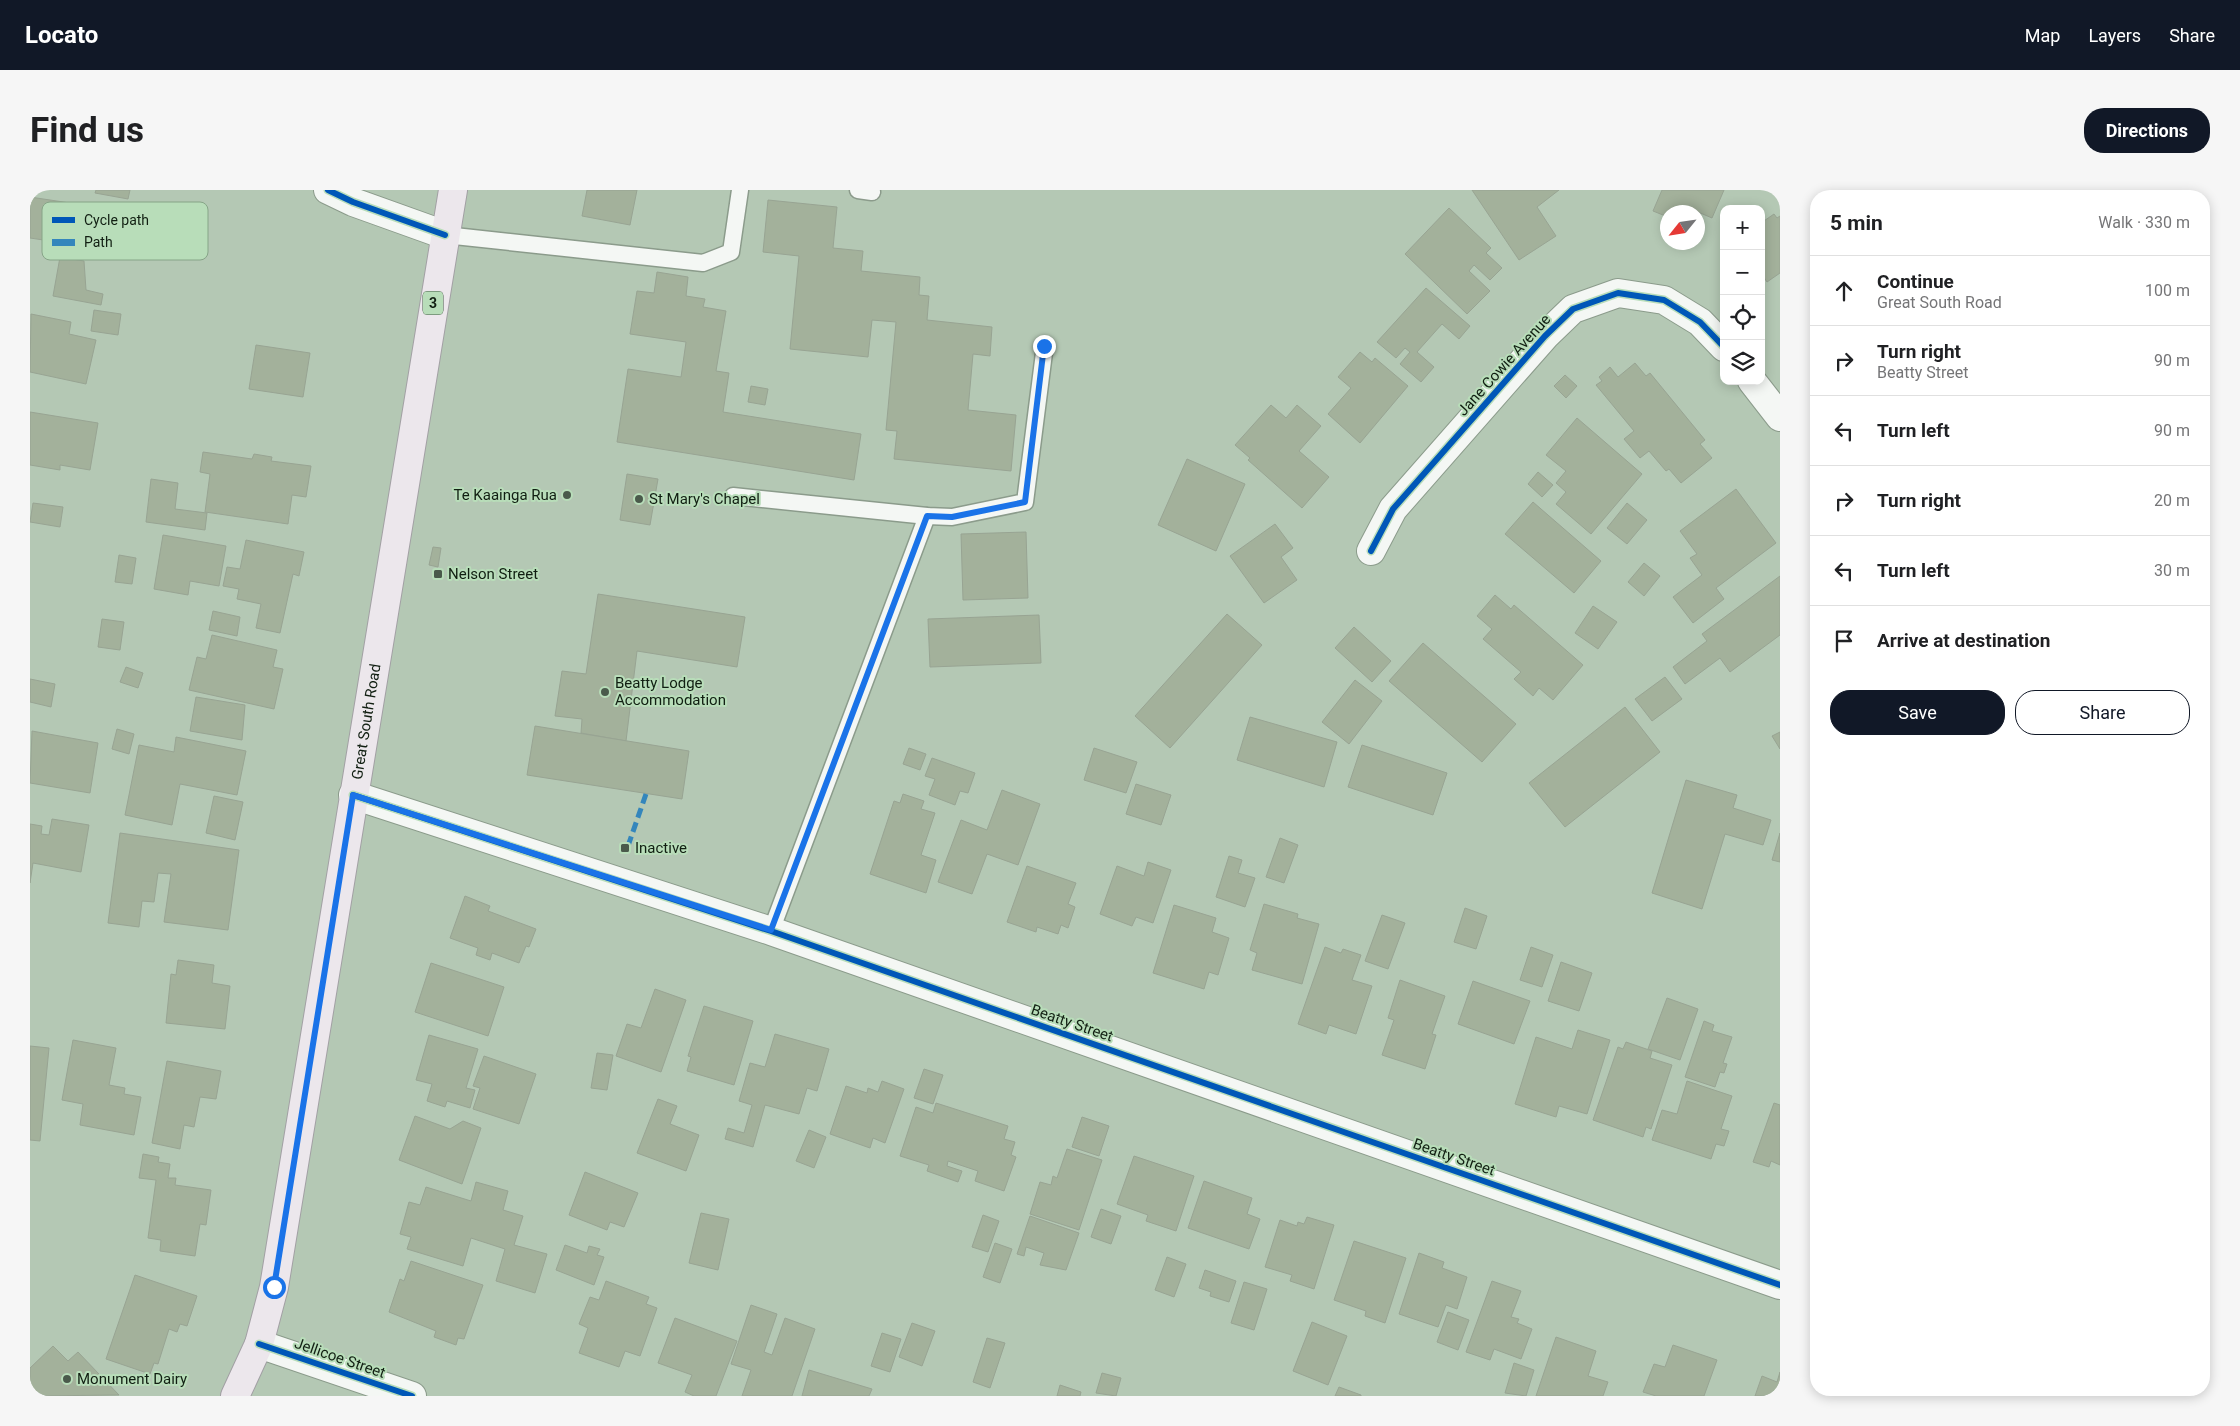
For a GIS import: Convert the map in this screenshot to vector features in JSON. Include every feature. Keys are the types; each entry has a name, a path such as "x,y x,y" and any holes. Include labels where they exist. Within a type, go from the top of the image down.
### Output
{"main road":[{"name":"Great South Road","path":"235,1396 259,1344 274,1287 452,190"}],"street":[{"path":"328,190 353,202 445,235"},
{"name":"Jane Cowie Avenue","path":"1371,551 1393,509 1545,336 1573,309 1618,294 1664,300 1700,322 1720,343"},
{"path":"1755,385 1780,417"},
{"name":"Beatty Street","path":"353,795 771,930 1780,1284"},
{"name":"Jellicoe Street","path":"259,1344 412,1396"}],"lane":[{"path":"445,235 703,263 731,252 740,190"},
{"path":"733,496 952,517 1025,502 1044,346"},
{"path":"771,930 927,516"}],"building":[{"path":"96,190 130,190 128,199 95,193"},
{"path":"587,190 637,190 630,225 582,216"},
{"path":"1472,190 1559,190 1537,207 1556,236 1519,260"},
{"path":"1662,190 1724,190 1712,218 1705,215 1705,205 1660,205 1660,214 1653,211"},
{"path":"30,197 63,202 42,202 42,240 30,238"},
{"path":"768,200 837,207 833,248 863,251 861,271 920,277 919,295 929,296 927,320 992,327 990,356 973,354 968,410 1016,415 1011,471 894,459 897,431 886,430 896,322 872,320 868,357 790,349 799,256 763,252"},
{"path":"1449,208 1491,248 1486,253 1502,268 1490,280 1474,265 1469,271 1490,291 1467,314 1405,254"},
{"path":"1774,214 1777,218 1780,216 1780,273 1767,282 1765,279 1765,220"},
{"path":"59,260 84,261 86,290 103,294 101,305 53,296"},
{"path":"657,272 688,277 686,296 705,299 703,307 726,311 716,371 729,373 723,412 861,434 854,480 617,442 628,369 681,377 686,342 630,334 637,291 654,293"},
{"path":"1426,288 1470,326 1459,339 1442,324 1417,352 1434,367 1421,382 1400,364 1410,352 1405,348 1396,358 1377,342"},
{"path":"94,310 121,314 118,335 91,331"},
{"path":"31,314 71,322 69,334 96,340 86,384 30,372"},
{"path":"256,345 310,353 303,397 249,389"},
{"path":"1360,352 1372,362 1375,358 1408,386 1360,443 1328,414 1351,388 1338,377"},
{"path":"1635,363 1646,376 1650,373 1705,440 1700,444 1712,458 1681,483 1669,469 1666,471 1649,451 1640,458 1624,439 1634,431 1596,385 1602,381 1599,377 1610,367 1618,377"},
{"path":"1565,375 1577,386 1566,398 1554,386"},
{"path":"751,386 768,389 765,405 748,402"},
{"path":"1271,405 1286,418 1297,405 1321,426 1299,451 1329,477 1302,508 1248,460 1250,458 1235,445"},
{"path":"30,412 98,423 90,470 60,465 60,470 30,465"},
{"path":"1577,418 1642,474 1591,534 1556,504 1566,492 1556,483 1566,471 1546,455"},
{"path":"203,452 252,459 254,454 272,457 271,461 311,466 306,497 292,495 288,524 205,512 210,474 200,472"},
{"path":"1187,459 1245,484 1216,551 1158,525"},
{"path":"1538,472 1553,485 1542,497 1528,484"},
{"name":"St Mary's Chapel","path":"627,474 658,479 650,525 620,520"},
{"path":"151,479 178,483 175,509 207,513 205,530 146,522"},
{"path":"1736,489 1776,543 1716,588 1724,599 1693,623 1673,597 1702,575 1690,558 1697,554 1680,531"},
{"path":"1533,502 1601,561 1574,593 1505,534"},
{"path":"33,503 63,507 60,527 30,522"},
{"path":"1627,503 1647,520 1627,544 1607,528"},
{"path":"1275,524 1293,548 1281,557 1297,580 1264,603 1230,556"},
{"path":"1026,532 1028,598 963,600 961,534"},
{"path":"163,535 226,546 219,586 190,581 188,595 154,589"},
{"path":"246,540 304,552 299,576 293,574 280,633 256,628 261,604 237,599 239,589 223,586 227,567 240,569"},
{"path":"433,547 441,548 438,567 429,565"},
{"path":"119,555 136,558 132,584 115,582"},
{"path":"1644,563 1660,576 1644,596 1628,582"},
{"path":"1780,576 1780,635 1730,672 1720,658 1685,684 1673,667 1707,641 1702,634"},
{"path":"598,594 745,617 737,667 637,651 626,741 581,733 582,719 555,716 562,671 586,674"},
{"path":"1495,595 1511,609 1514,605 1583,665 1553,700 1539,688 1533,696 1514,679 1521,672 1483,639 1492,629 1477,616"},
{"path":"1593,606 1617,622 1598,649 1575,633"},
{"path":"213,611 240,617 237,636 209,630"},
{"path":"1227,614 1262,645 1170,748 1135,716"},
{"path":"1039,615 1041,663 930,667 928,619"},
{"path":"102,619 124,622 120,650 98,647"},
{"path":"1354,627 1391,661 1372,682 1335,648"},
{"path":"212,635 277,650 273,667 283,669 274,709 189,690 197,657 206,659"},
{"path":"1423,643 1516,724 1482,762 1389,681"},
{"path":"126,667 143,673 138,688 120,682"},
{"path":"1665,677 1682,699 1652,721 1635,699"},
{"path":"30,679 55,684 51,707 30,702"},
{"path":"1355,680 1382,701 1349,744 1322,722"},
{"path":"196,697 245,705 242,740 190,731"},
{"path":"1625,707 1660,752 1565,827 1529,783"},
{"path":"1250,717 1337,742 1324,787 1237,760"},
{"path":"535,726 689,751 682,799 527,775"},
{"path":"117,729 134,734 129,754 112,749"},
{"path":"32,731 98,743 90,793 30,783"},
{"path":"1780,732 1780,749 1772,736"},
{"path":"176,737 246,751 237,795 180,784 172,825 125,815 139,745 174,752"},
{"path":"1362,745 1447,773 1433,815 1348,787"},
{"path":"909,748 926,754 920,770 903,764"},
{"path":"1094,748 1137,762 1126,793 1084,780"},
{"path":"932,758 975,773 968,793 960,791 955,805 929,795 935,779 925,776"},
{"path":"1686,780 1737,795 1733,808 1771,820 1763,845 1725,834 1702,909 1652,893"},
{"path":"1136,784 1171,795 1161,825 1126,814"},
{"path":"1002,790 1040,804 1018,865 987,854 972,894 938,882 961,820 987,830"},
{"path":"903,794 924,801 921,809 935,813 921,855 936,860 926,893 870,874 894,801 900,803"},
{"path":"214,796 243,802 235,840 206,833"},
{"path":"52,819 89,825 81,872 33,863 30,883 30,824 42,826 41,834 49,835"},
{"path":"120,833 239,850 228,930 164,922 171,874 158,873 154,902 142,901 139,927 108,923"},
{"path":"1780,833 1780,862 1772,860"},
{"path":"1280,838 1298,845 1284,883 1266,877"},
{"path":"1229,856 1242,860 1238,873 1255,878 1245,907 1216,897"},
{"path":"1148,862 1171,870 1153,923 1136,917 1132,926 1100,914 1117,866 1144,876"},
{"path":"1027,866 1076,883 1068,904 1075,907 1068,928 1061,925 1058,934 1037,927 1036,932 1007,922"},
{"path":"465,896 490,906 488,911 536,929 529,947 526,946 519,963 492,953 490,960 476,955 478,948 450,938"},
{"path":"1264,904 1298,914 1297,918 1319,924 1302,984 1252,970 1257,953 1250,950"},
{"path":"1174,905 1216,918 1212,932 1229,938 1218,975 1209,972 1204,989 1153,973"},
{"path":"1465,908 1487,916 1476,949 1454,942"},
{"path":"1382,915 1405,923 1388,969 1365,961"},
{"path":"1325,947 1341,953 1343,949 1361,955 1352,980 1372,986 1356,1034 1329,1025 1326,1034 1298,1024"},
{"path":"1531,947 1553,955 1542,987 1520,980"},
{"path":"178,960 214,965 212,983 230,986 225,1029 166,1023 171,974 176,975"},
{"path":"1561,962 1592,973 1579,1011 1548,1001"},
{"path":"431,963 504,987 488,1036 415,1012"},
{"path":"1400,980 1445,996 1432,1034 1436,1035 1425,1069 1382,1055 1394,1020 1388,1018"},
{"path":"1473,981 1530,1001 1514,1044 1458,1024"},
{"path":"655,989 686,1000 661,1072 616,1056 627,1024 641,1028"},
{"path":"1667,998 1698,1009 1680,1060 1648,1049"},
{"path":"704,1006 753,1021 734,1085 687,1071 691,1057 688,1056"},
{"path":"1704,1021 1714,1025 1712,1031 1732,1037 1723,1063 1727,1064 1724,1073 1720,1072 1715,1087 1685,1077"},
{"path":"1578,1030 1610,1040 1587,1114 1559,1106 1556,1117 1515,1104 1536,1037 1572,1049"},
{"path":"775,1034 829,1049 817,1091 807,1088 799,1114 765,1105 753,1147 725,1139 728,1128 744,1133 752,1105 739,1101 750,1063 765,1067"},
{"path":"429,1035 478,1049 466,1088 475,1090 470,1108 447,1101 445,1107 427,1101 432,1084 416,1080"},
{"path":"73,1040 116,1048 109,1085 125,1088 124,1094 141,1097 134,1135 80,1125 83,1104 62,1100"},
{"path":"1626,1042 1652,1051 1650,1058 1672,1065 1651,1129 1646,1127 1643,1137 1593,1120 1618,1047 1623,1049"},
{"path":"30,1046 49,1048 40,1141 30,1140"},
{"path":"597,1053 613,1055 607,1090 591,1088"},
{"path":"484,1056 536,1074 519,1124 473,1109 480,1088 473,1086"},
{"path":"167,1061 221,1071 216,1099 200,1097 194,1127 184,1125 180,1149 152,1143"},
{"path":"924,1069 943,1075 933,1104 914,1098"},
{"path":"882,1081 904,1089 885,1143 873,1138 870,1148 830,1134 846,1086 867,1093 868,1088 878,1092"},
{"path":"1687,1081 1732,1096 1721,1129 1729,1131 1724,1146 1716,1144 1711,1159 1652,1140 1662,1110 1677,1114"},
{"path":"658,1099 677,1106 670,1124 699,1135 686,1171 637,1153"},
{"path":"936,1103 1008,1126 1004,1139 1015,1142 1011,1155 1016,1157 1004,1191 975,1181 978,1171 948,1161 947,1166 962,1171 958,1182 927,1171 929,1165 900,1156 916,1107 933,1113"},
{"path":"1774,1103 1780,1105 1780,1165 1771,1161 1769,1167 1753,1162"},
{"path":"415,1116 450,1129 463,1121 481,1128 462,1184 399,1160"},
{"path":"1082,1117 1109,1126 1099,1156 1072,1147"},
{"path":"809,1130 826,1137 814,1168 796,1161"},
{"path":"1067,1149 1102,1160 1079,1230 1030,1214 1040,1182 1051,1185 1053,1176 1057,1178"},
{"path":"143,1154 159,1157 158,1162 170,1164 168,1178 176,1178 175,1185 211,1190 206,1225 200,1224 195,1256 160,1251 161,1240 148,1238 156,1180 139,1178"},
{"path":"1134,1156 1194,1176 1176,1231 1146,1221 1148,1215 1117,1204"},
{"path":"585,1172 638,1193 624,1227 610,1222 607,1230 569,1215"},
{"path":"1204,1181 1252,1198 1247,1214 1260,1219 1249,1249 1188,1228"},
{"path":"476,1182 508,1191 503,1210 523,1216 514,1245 547,1254 535,1293 496,1281 505,1249 471,1238 463,1266 407,1249 411,1237 400,1234 409,1202 420,1205 426,1187 471,1201"},
{"path":"1101,1209 1121,1216 1111,1244 1091,1237"},
{"path":"701,1213 729,1219 718,1270 689,1263"},
{"path":"983,1215 999,1221 988,1252 972,1247"},
{"path":"1030,1216 1079,1233 1066,1270 1040,1265 1044,1253 1026,1247 1024,1256 1017,1254"},
{"path":"1307,1217 1334,1225 1314,1289 1290,1281 1292,1275 1265,1267 1280,1220 1297,1226 1298,1222 1304,1224"},
{"path":"1354,1241 1406,1258 1385,1323 1365,1316 1366,1311 1334,1300"},
{"path":"995,1243 1012,1249 1000,1283 983,1277"},
{"path":"565,1245 587,1253 589,1246 600,1249 597,1255 604,1257 594,1285 556,1270"},
{"path":"1419,1253 1444,1262 1442,1268 1467,1277 1457,1309 1446,1305 1438,1327 1399,1314"},
{"path":"1167,1257 1186,1264 1174,1297 1155,1290"},
{"path":"411,1261 483,1285 464,1339 458,1338 456,1345 434,1337 436,1331 389,1312 400,1279 404,1281"},
{"path":"1205,1270 1236,1281 1229,1302 1210,1296 1211,1292 1199,1288"},
{"path":"135,1275 197,1296 187,1326 180,1324 177,1332 169,1329 158,1364 154,1363 150,1374 106,1359"},
{"path":"606,1281 649,1297 646,1304 657,1308 640,1356 625,1351 619,1367 579,1353 588,1328 579,1324 590,1297 599,1300"},
{"path":"1492,1281 1521,1291 1511,1317 1519,1319 1517,1323 1532,1329 1521,1359 1494,1349 1490,1360 1466,1352"},
{"path":"1244,1282 1267,1289 1254,1330 1231,1323"},
{"path":"751,1305 777,1314 764,1352 772,1355 785,1318 815,1329 792,1396 742,1396 751,1370 731,1364"},
{"path":"1448,1312 1469,1320 1458,1350 1437,1342"},
{"path":"675,1318 737,1341 716,1396 694,1396 685,1392 692,1375 658,1363"},
{"path":"1312,1322 1347,1336 1328,1385 1293,1371"},
{"path":"912,1323 935,1331 922,1366 899,1357"},
{"path":"882,1333 901,1339 890,1372 871,1366"},
{"path":"1556,1337 1596,1351 1588,1376 1608,1382 1603,1396 1536,1396"},
{"path":"987,1338 1005,1343 990,1388 973,1382"},
{"path":"1673,1345 1717,1360 1704,1396 1656,1396 1643,1392 1654,1364 1665,1367"},
{"name":"Monument Dairy","path":"53,1346 68,1361 78,1352 119,1395 33,1396 34,1394 30,1390 30,1368"},
{"path":"1514,1363 1534,1370 1526,1396 1505,1393"},
{"path":"809,1370 872,1389 869,1396 802,1396"},
{"path":"1780,1372 1780,1396 1755,1396 1762,1376 1777,1382"},
{"path":"1102,1373 1121,1378 1116,1396 1096,1393"},
{"path":"1060,1385 1081,1392 1080,1396 1057,1396"},
{"path":"1339,1387 1361,1395 1361,1396 1335,1396"}],"marked path":[{"path":"628,846 646,794"}],"cycle path":[{"path":"328,190 353,202 445,235"},
{"path":"1371,551 1393,509 1545,336 1573,309 1618,293 1664,300 1700,322 1720,343"},
{"path":"353,795 771,931 1780,1285"},
{"path":"259,1344 412,1396"}],"place":[{"name":"Te Kaainga Rua","path":"567,495"},
{"name":"St Mary's Chapel","path":"639,499"},
{"name":"Nelson Street","path":"438,574"},
{"name":"Beatty Lodge Accommodation","path":"605,692"},
{"name":"Inactive","path":"625,848"},
{"name":"Monument Dairy","path":"67,1379"}],"route":[{"path":"274,1287 353,795 771,930 927,516 952,517 1025,502 1044,346"}]}
